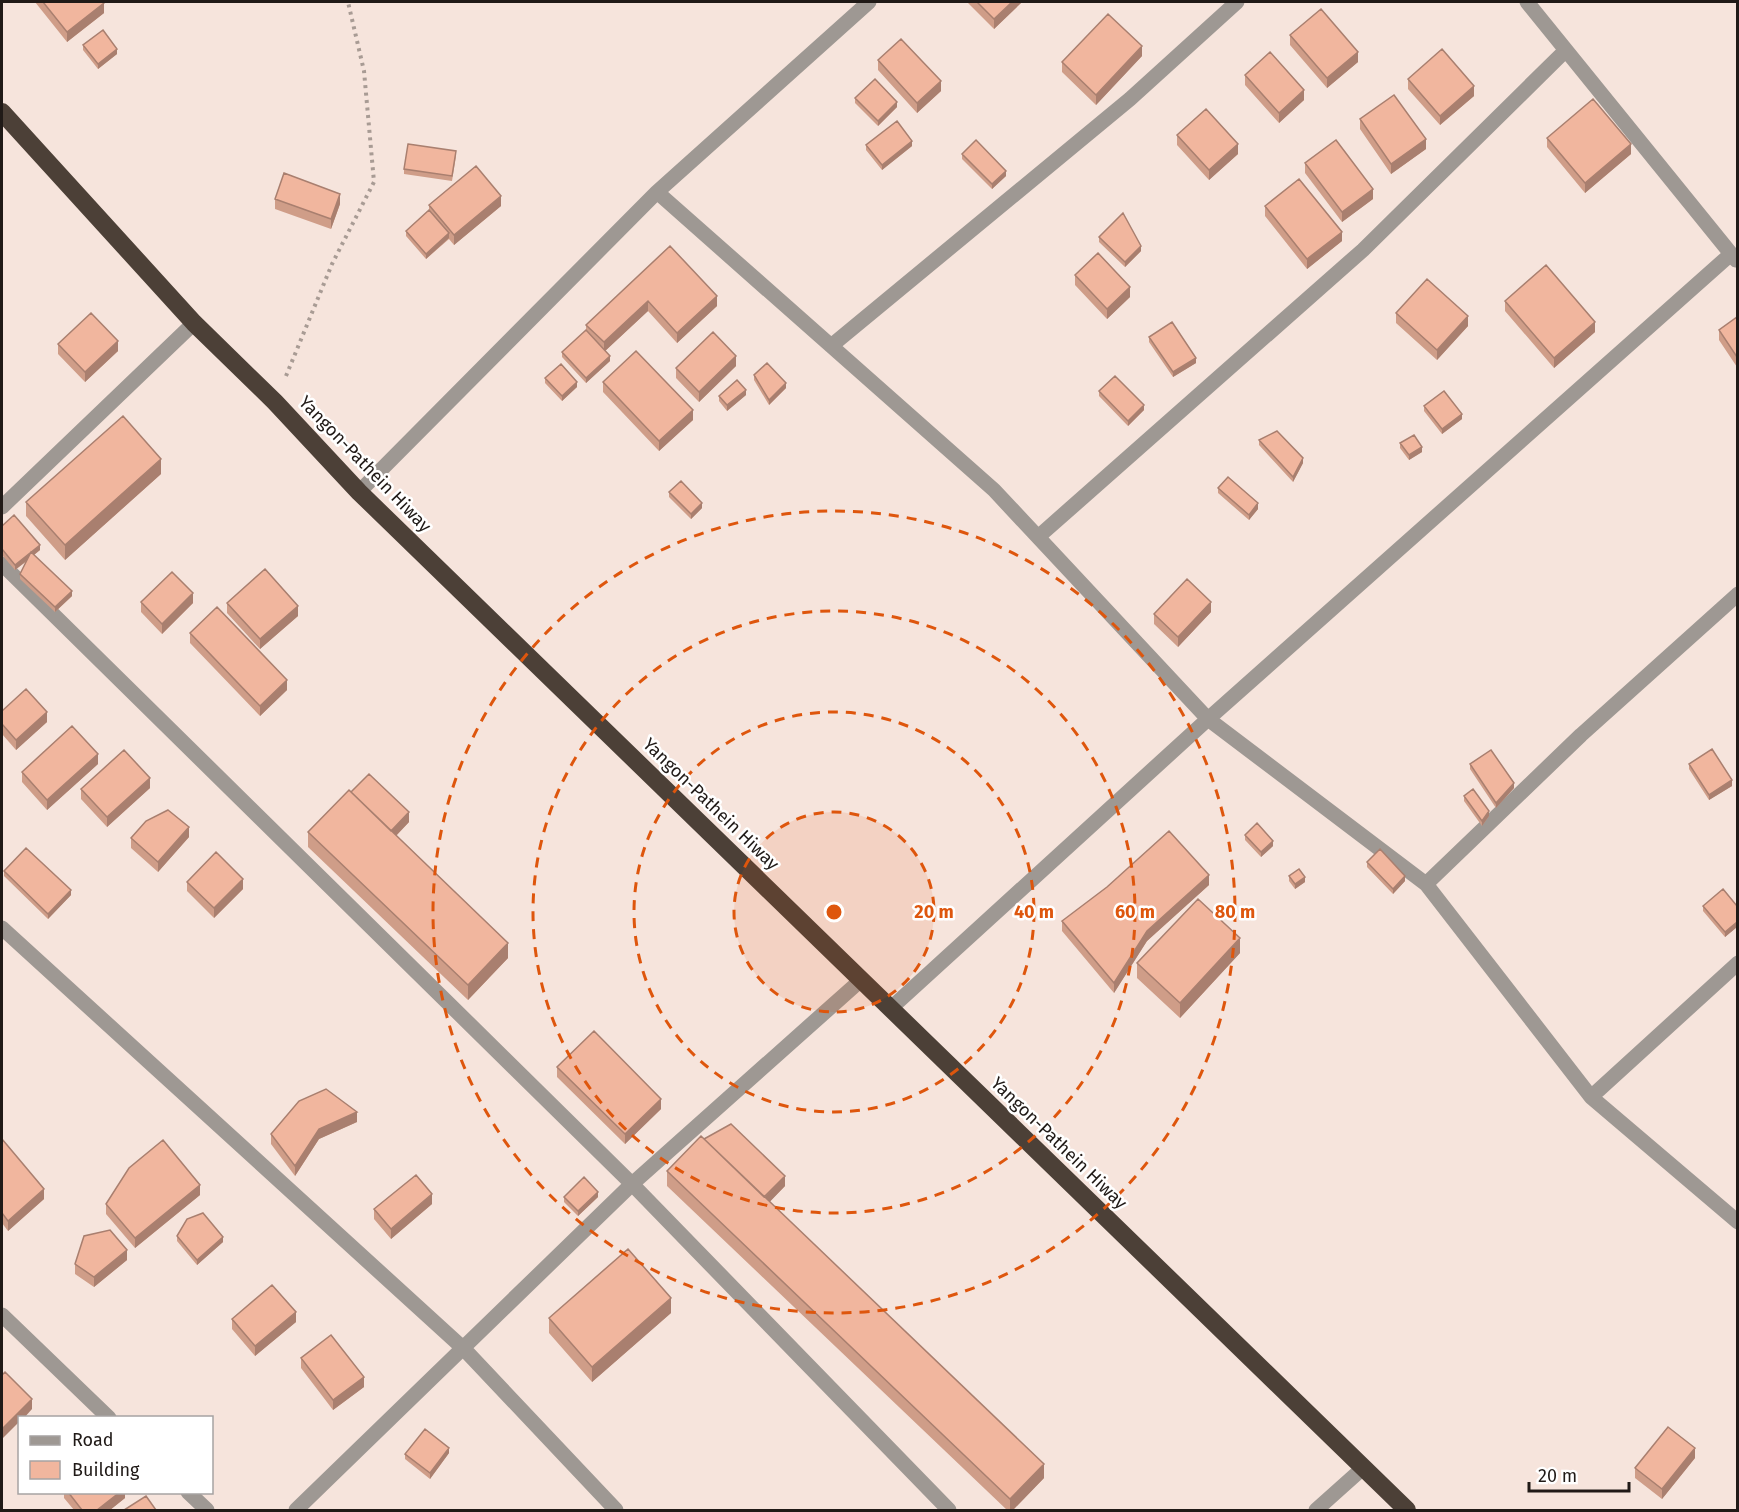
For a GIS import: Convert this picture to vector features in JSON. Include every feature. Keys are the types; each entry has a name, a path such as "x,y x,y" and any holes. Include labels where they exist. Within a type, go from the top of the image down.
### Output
{"highway":[{"name":"Yangon-Pathein Hiway","path":"2,112 194,323 275,402 359,492 1407,1510"}],"street":[{"path":"359,492 657,192 869,2"},
{"path":"831,346 1130,99 1237,2"},
{"path":"890,1009 1208,719 1734,258 1527,2"},
{"path":"1038,537 1363,250 1566,50"},
{"path":"657,192 994,490 1208,719 1426,884 1591,1097 1737,1222"},
{"path":"2,507 194,323"},
{"path":"2,564 632,1184 949,1510"},
{"path":"1426,884 1581,735 1737,594"},
{"path":"2,928 464,1349 616,1510"},
{"path":"1591,1097 1737,963"},
{"path":"296,1510 632,1184 861,980"},
{"path":"2,1315 108,1416"},
{"path":"1317,1510 1363,1468"},
{"path":"190,1494 207,1510"}],"path":[{"path":"275,402 332,264 374,182 364,71 348,2"}],"building":[{"path":"43,2 103,2 104,3 67,32"},
{"path":"977,2 1012,2 994,19"},
{"path":"1321,9 1358,52 1327,78 1290,35"},
{"path":"1108,14 1142,46 1096,95 1062,62"},
{"path":"103,30 117,49 98,64 83,45"},
{"path":"901,39 941,81 917,103 878,60"},
{"path":"1442,49 1474,86 1440,116 1408,79"},
{"path":"1270,52 1304,90 1279,113 1245,75"},
{"path":"875,79 897,102 878,121 855,98"},
{"path":"1394,95 1426,139 1391,164 1360,119"},
{"path":"1593,99 1631,144 1585,183 1547,138"},
{"path":"1206,109 1238,144 1209,170 1177,135"},
{"path":"897,121 912,141 882,165 866,145"},
{"path":"976,140 1006,171 992,184 962,154"},
{"path":"1336,140 1373,189 1342,212 1305,163"},
{"path":"408,144 456,151 452,176 404,169"},
{"path":"476,166 501,196 454,235 429,205"},
{"path":"284,173 340,194 331,219 275,199"},
{"path":"1299,179 1342,232 1307,259 1265,206"},
{"path":"429,210 449,233 426,254 406,231"},
{"path":"1123,213 1141,246 1125,262 1099,237"},
{"path":"670,246 717,296 677,333 648,301 604,342 586,325"},
{"path":"1098,253 1130,287 1107,309 1075,275"},
{"path":"1546,265 1595,322 1554,358 1505,301"},
{"path":"1427,279 1468,316 1437,350 1396,313"},
{"path":"91,313 118,341 85,372 58,344"},
{"path":"1737,317 1737,357 1719,330"},
{"path":"1172,322 1196,358 1173,372 1149,337"},
{"path":"586,330 610,356 586,378 562,352"},
{"path":"713,332 736,356 699,392 676,368"},
{"path":"636,351 693,410 659,441 603,382"},
{"path":"767,363 786,383 769,400 754,375"},
{"path":"561,364 577,382 562,396 545,378"},
{"path":"1115,376 1144,405 1128,421 1099,391"},
{"path":"737,380 746,390 727,405 719,396"},
{"path":"1444,391 1462,414 1442,429 1424,406"},
{"path":"123,416 161,459 65,545 26,502"},
{"path":"1277,431 1303,458 1293,477 1259,440"},
{"path":"1414,435 1422,447 1409,455 1400,443"},
{"path":"1228,477 1258,503 1249,515 1218,488"},
{"path":"681,481 702,503 691,514 669,492"},
{"path":"14,515 40,545 15,565 2,549 2,526"},
{"path":"31,552 72,591 55,607 20,574"},
{"path":"265,569 298,606 260,639 227,603"},
{"path":"172,572 193,593 162,624 141,602"},
{"path":"1187,579 1211,602 1178,637 1154,614"},
{"path":"217,607 287,680 260,706 190,633"},
{"path":"26,689 47,712 16,740 2,724 2,711"},
{"path":"72,726 98,754 47,800 22,772"},
{"path":"1712,749 1732,780 1709,795 1689,764"},
{"path":"124,750 150,778 107,817 81,789"},
{"path":"1491,750 1514,783 1496,803 1470,764"},
{"path":"369,774 409,812 391,831 351,792"},
{"path":"1473,789 1489,811 1482,821 1464,796"},
{"path":"349,790 508,943 468,985 308,832"},
{"path":"168,810 189,827 158,862 131,838 146,821"},
{"path":"1257,823 1273,841 1261,852 1245,835"},
{"path":"1169,831 1209,875 1147,931 1114,983 1062,921 1107,887"},
{"path":"26,848 71,890 48,914 4,871"},
{"path":"1380,849 1405,876 1393,889 1367,862"},
{"path":"216,852 243,879 214,908 187,882"},
{"path":"1299,869 1305,877 1295,884 1289,876"},
{"path":"1723,889 1737,906 1737,922 1725,932 1703,906"},
{"path":"1198,899 1240,938 1180,1003 1137,963"},
{"path":"594,1031 661,1099 625,1134 557,1067"},
{"path":"326,1089 357,1112 319,1129 295,1166 271,1134 299,1101"},
{"path":"731,1124 785,1176 764,1197 704,1139"},
{"path":"701,1136 1044,1464 1010,1499 667,1171"},
{"path":"2,1139 44,1189 8,1221 2,1213"},
{"path":"163,1140 200,1185 135,1238 106,1204 129,1168"},
{"path":"416,1175 432,1194 391,1229 374,1209"},
{"path":"584,1177 598,1192 578,1211 564,1197"},
{"path":"203,1213 223,1237 197,1260 177,1236 187,1219"},
{"path":"110,1230 127,1250 94,1277 75,1264 84,1236"},
{"path":"628,1249 671,1298 592,1367 549,1318"},
{"path":"272,1285 296,1312 255,1346 232,1319"},
{"path":"331,1335 364,1377 333,1400 301,1358"},
{"path":"5,1372 32,1399 2,1429 2,1375"},
{"path":"1668,1427 1695,1448 1662,1489 1635,1468"},
{"path":"425,1429 449,1448 430,1473 405,1454"},
{"path":"70,1494 117,1494 97,1510 82,1510"},
{"path":"146,1496 156,1510 124,1510"}]}
